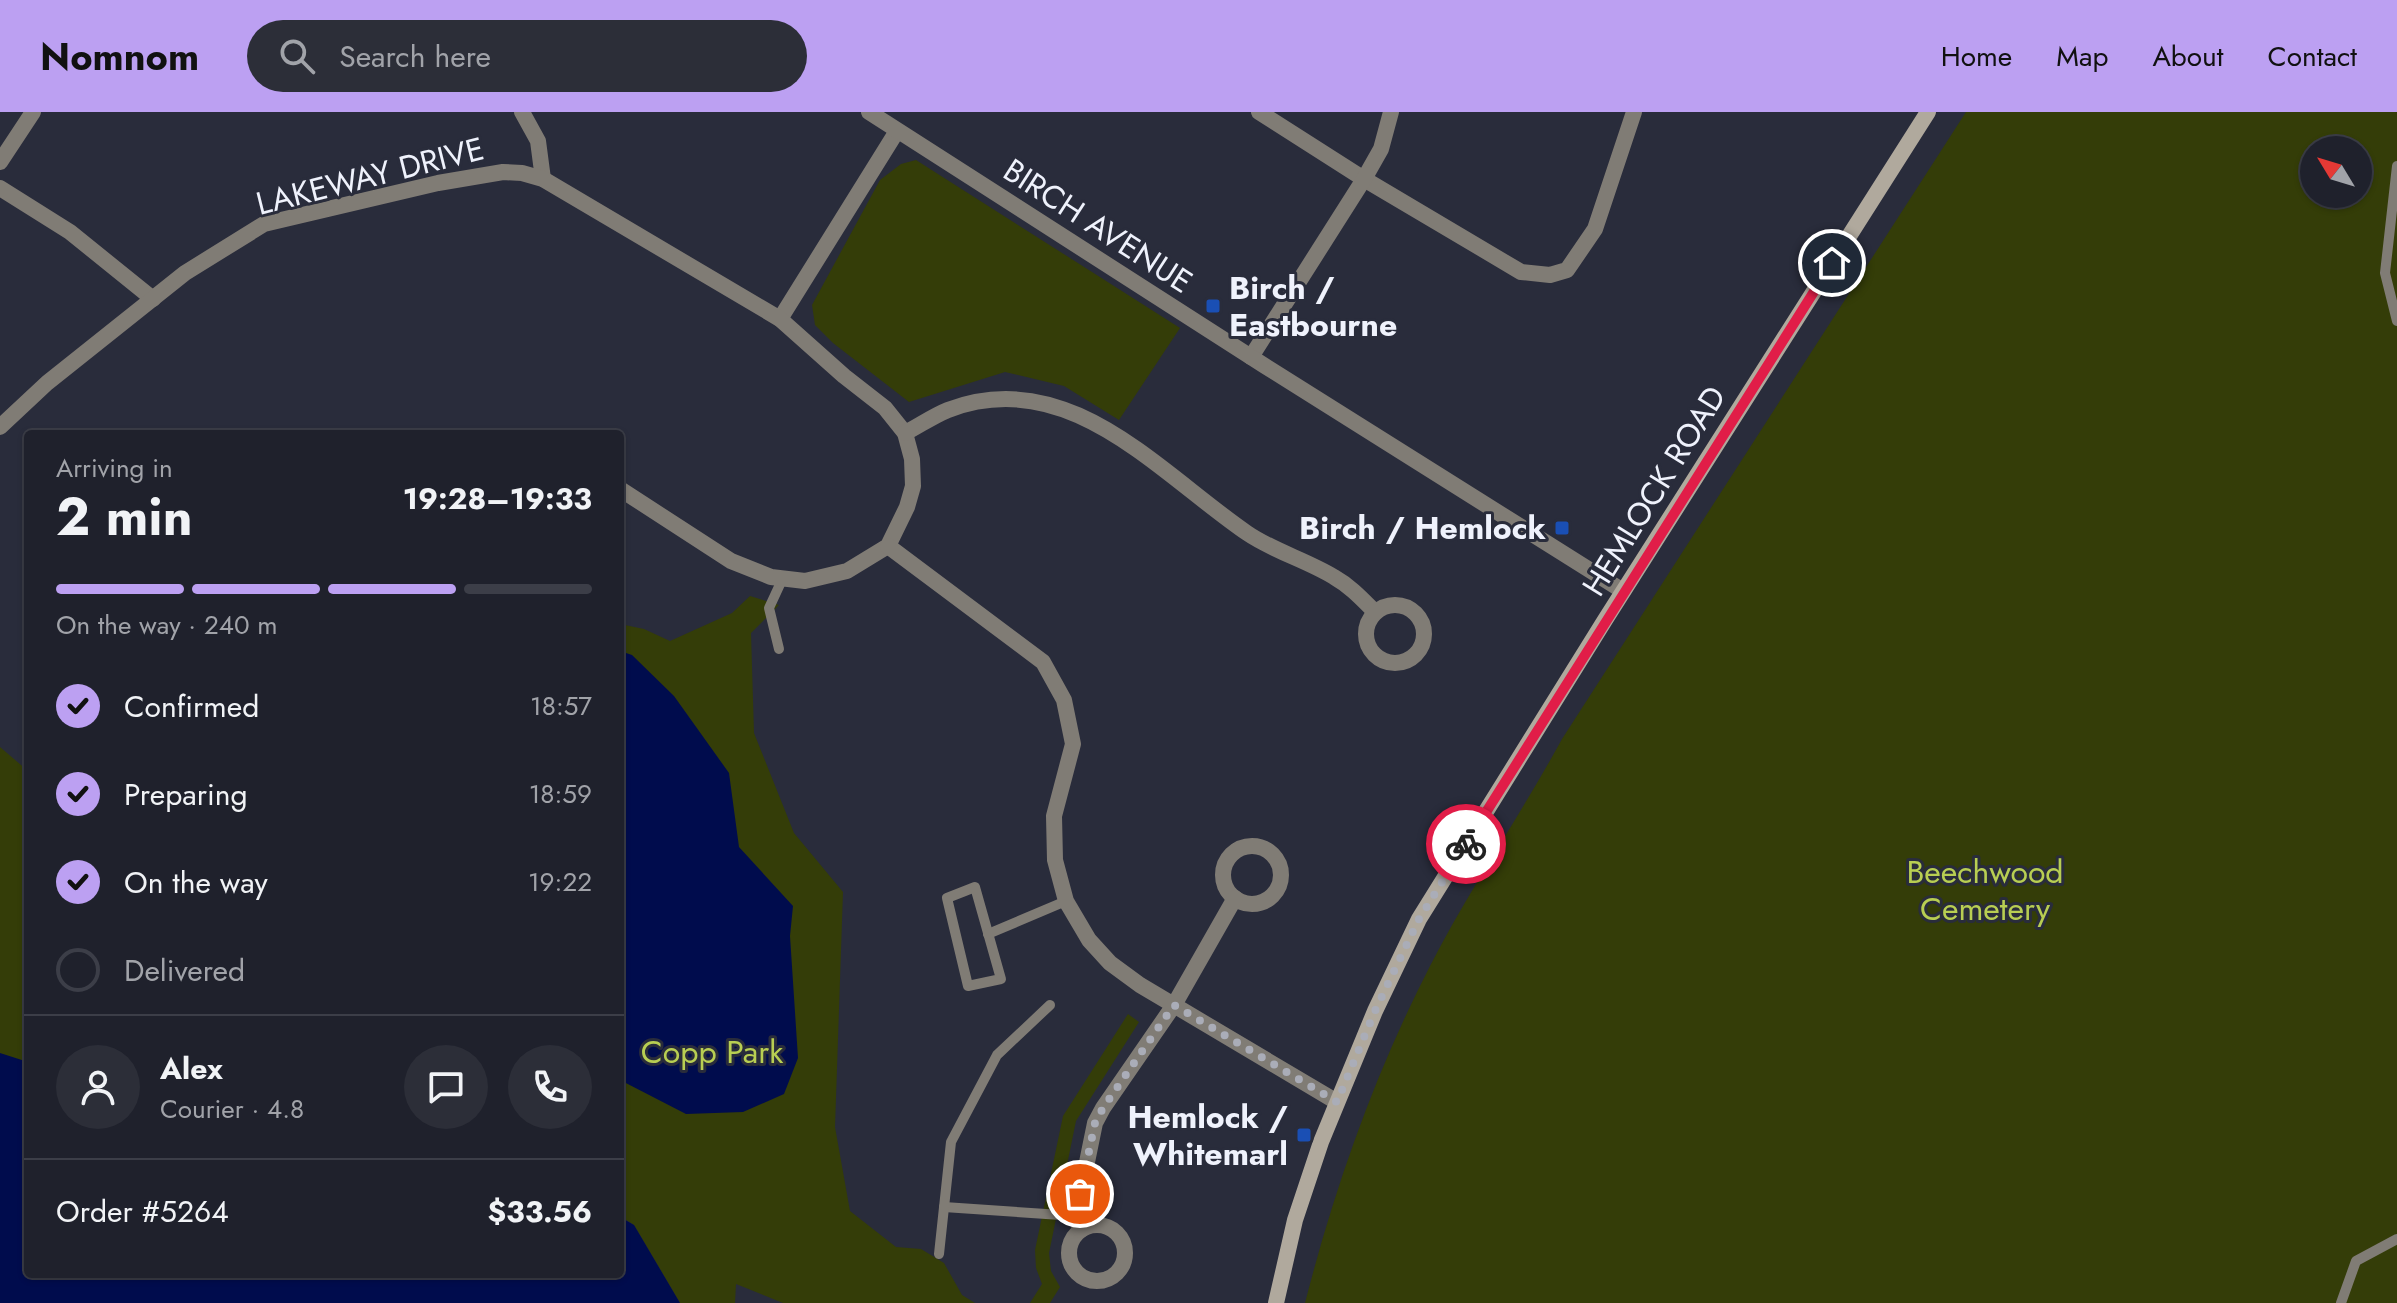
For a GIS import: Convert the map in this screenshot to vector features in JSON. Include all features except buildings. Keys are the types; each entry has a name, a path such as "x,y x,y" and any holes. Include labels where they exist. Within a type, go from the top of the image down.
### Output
{"main road":[{"name":"HEMLOCK ROAD","path":"1276,1303 1295,1220 1337,1102 1375,1011 1419,919 1623,591 1928,112"}],"street":[{"path":"0,162 33,112"},
{"path":"522,112 538,141 543,179"},
{"name":"BIRCH AVENUE","path":"869,112 1623,591"},
{"path":"1259,112 1364,179 1521,272 1550,275 1565,271 1581,254 1595,229 1634,112"},
{"path":"1251,357 1364,179 1381,149 1391,112"},
{"path":"780,319 897,131"},
{"name":"LAKEWAY DRIVE","path":"0,427 47,383 185,273 264,224 438,183 503,172 543,179 780,319 885,408 905,433"},
{"path":"0,188 70,232 153,299"},
{"path":"624,492 731,561 782,580 805,581 847,571 888,546 907,507 913,486 912,459 905,433 949,410 984,402 1026,399 1063,407 1105,427 1250,535 1341,581 1375,612"},
{"path":"888,546 1043,662 1064,700 1073,744 1054,816 1055,860 1066,901 1089,940 1110,963 1140,985 1337,1102"},
{"path":"1079,1223 1095,1123 1174,1005 1235,898"}],"lane":[{"path":"2397,166 2385,273 2397,321"},
{"path":"779,649 769,608 782,580"},
{"path":"975,887 988,934 1001,979 968,986 947,898 975,887"},
{"path":"988,934 1066,901"},
{"path":"939,1254 951,1142 997,1055 1050,1005"},
{"path":"944,1207 1079,1223"},
{"path":"2341,1303 2356,1261 2397,1239"}],"green space":[{"name":"Beechwood Cemetery","path":"1966,112 2397,112 2397,1303 1305,1303 1329,1216 1391,1047 1430,966 1562,739"},
{"path":"916,160 1180,328 1119,420 1064,386 1005,372 909,402 833,343 815,325 812,305 880,180 901,164"},
{"name":"Copp Park","path":"750,596 779,605 751,633 754,733 794,833 843,892 835,1127 850,1211 896,1247 921,1249 944,1263 962,1295 975,1303 783,1303 736,1284 735,1303 680,1303 634,1225 624,1219 624,625 644,629 670,641 732,613"},
{"path":"0,747 24,768 24,1078 0,1070"},
{"path":"1128,1014 1139,1022 1076,1121 1049,1253 1051,1271 1060,1287 1050,1303 1030,1303 1042,1284 1036,1268 1035,1250 1063,1116"}],"shaded area":[{"name":"Copp Park","path":"624,652 632,655 674,696 729,773 739,847 793,906 790,936 798,1058 784,1094 743,1112 686,1114 624,1082"},
{"path":"0,1053 24,1061 24,1278 624,1278 624,1219 634,1225 680,1303 0,1303"}],"way so far":[{"path":"1080,1194 1095,1123 1174,1005 1337,1102 1375,1011 1419,919 1466,844"}],"place":[{"name":"Birch / Eastbourne","path":"1213,306"},
{"name":"Birch / Hemlock","path":"1562,528"},
{"name":"Hemlock / Whitemarl","path":"1304,1135"}],"route":[{"path":"1466,844 1832,263"}]}
